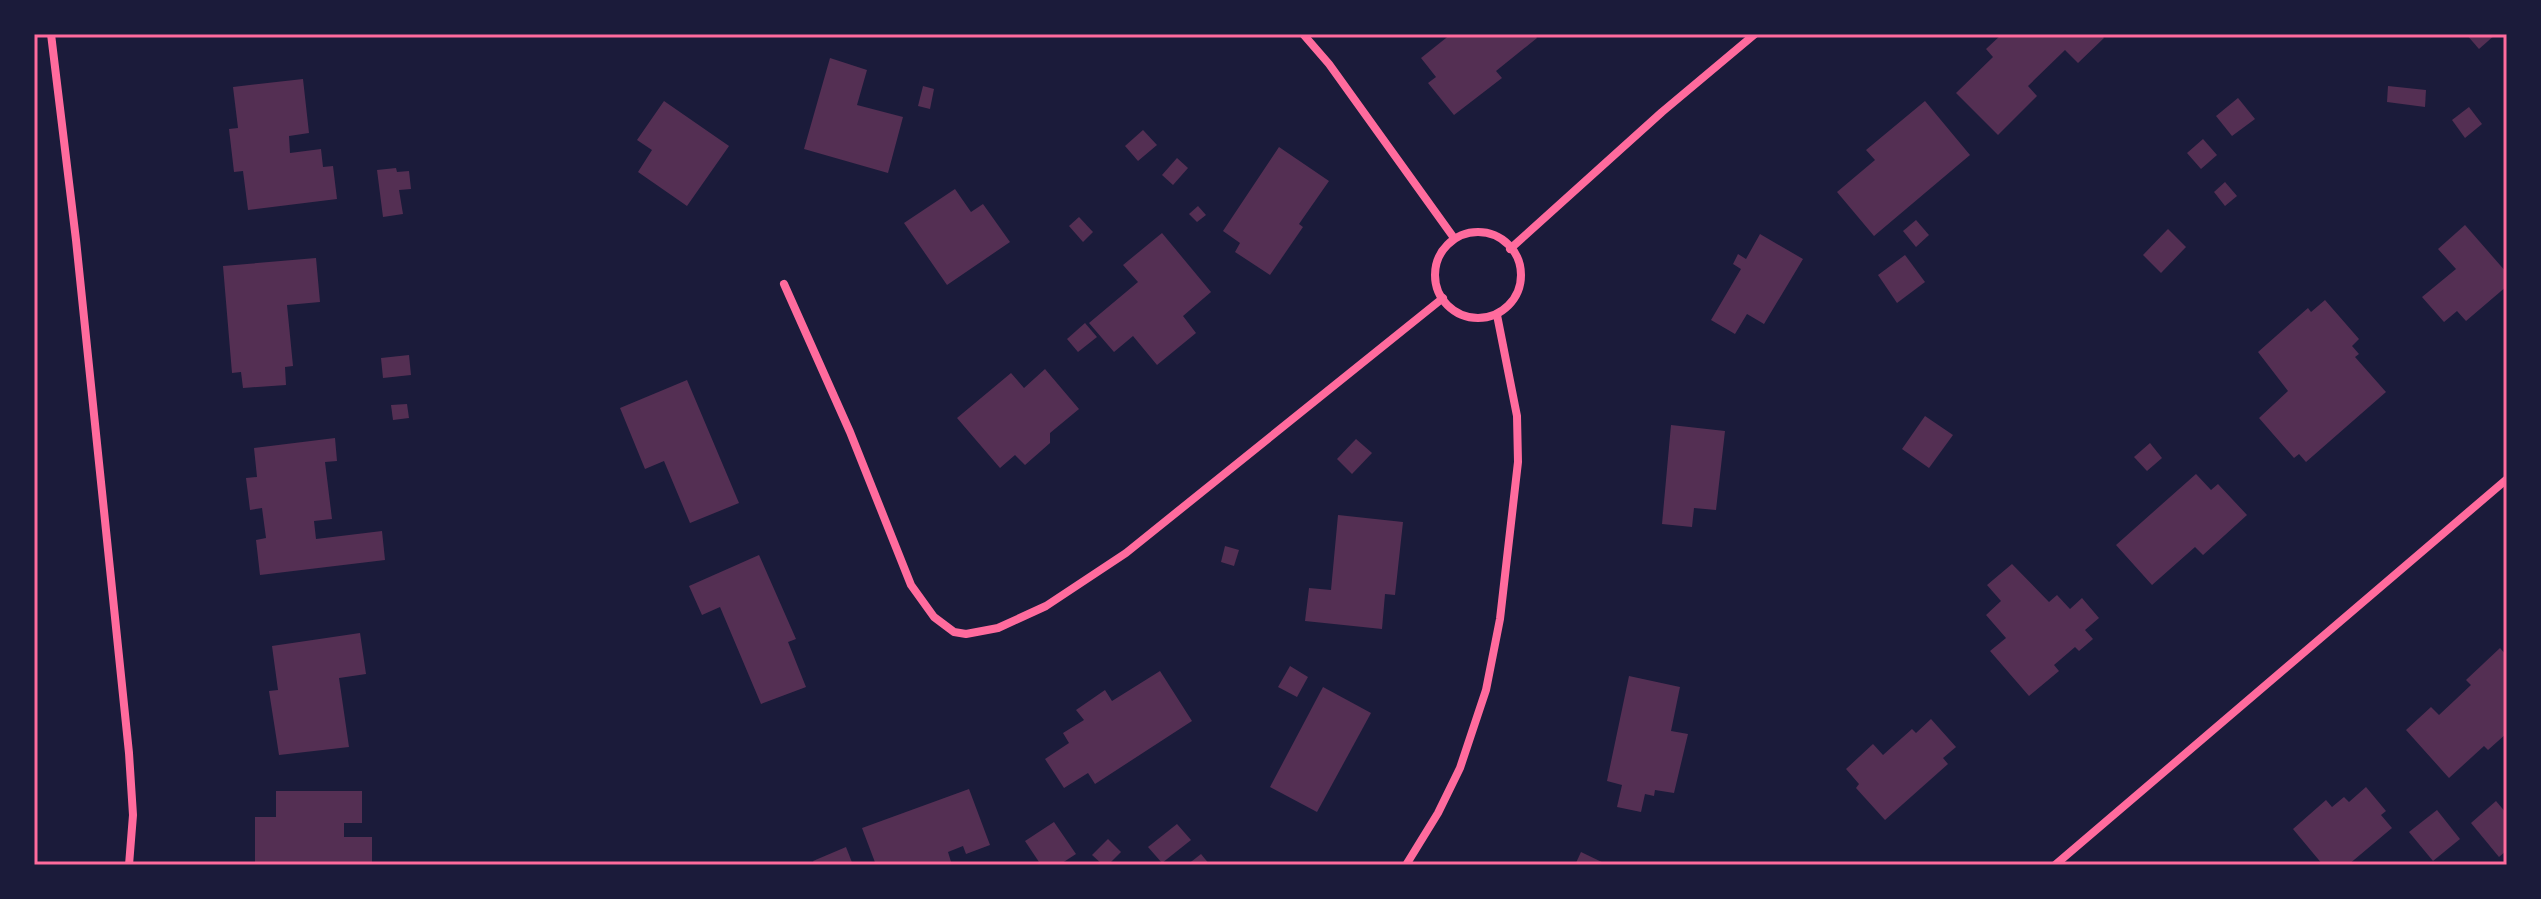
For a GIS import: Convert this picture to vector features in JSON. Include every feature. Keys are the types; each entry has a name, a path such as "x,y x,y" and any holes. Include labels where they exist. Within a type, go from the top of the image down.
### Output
{"street":[{"path":"51,34 129,753 133,815 129,865"},
{"path":"1303,34 1329,64 1454,238"},
{"path":"1510,249 1662,112 1755,34"},
{"path":"1485,232 1501,239 1510,249 1521,268 1521,284 1512,303 1497,315 1479,319 1466,317 1443,298 1435,277 1437,262 1454,238 1485,232"},
{"path":"784,284 850,432 911,585 934,617 954,632 966,634 998,628 1046,606 1126,553 1443,298"},
{"path":"1406,865 1438,813 1460,768 1486,690 1500,619 1518,462 1517,416 1497,315"},
{"path":"2055,865 2507,479"}],"building":[{"path":"1451,34 1534,34 1537,38 1496,71 1502,78 1454,115 1428,83 1436,77 1421,58"},
{"path":"2002,34 2100,34 2104,38 2078,63 2065,50 2028,86 2037,96 1998,135 1956,93 1993,57 1986,49"},
{"path":"2466,34 2496,34 2479,49"},
{"path":"830,58 867,70 857,105 903,117 888,173 804,149"},
{"path":"303,79 309,133 289,136 290,153 321,149 323,167 333,166 337,199 248,210 243,171 234,172 229,129 238,128 233,87"},
{"path":"923,86 934,89 930,109 918,106"},
{"path":"2388,86 2426,90 2425,107 2387,102"},
{"path":"2238,98 2255,119 2232,136 2216,116"},
{"path":"664,101 729,146 687,206 638,172 652,150 637,140"},
{"path":"1925,101 1970,155 1874,236 1837,192 1875,160 1866,150"},
{"path":"2469,107 2482,124 2465,138 2452,120"},
{"path":"1143,130 1157,145 1138,161 1125,146"},
{"path":"2203,139 2217,155 2201,169 2187,153"},
{"path":"1279,147 1329,181 1299,224 1303,227 1270,275 1235,252 1240,243 1223,231"},
{"path":"1177,158 1188,168 1173,185 1162,175"},
{"path":"396,168 397,172 409,171 411,189 399,190 403,214 383,217 377,170"},
{"path":"2225,182 2237,196 2225,206 2214,192"},
{"path":"955,189 971,212 983,204 1010,242 947,285 904,223"},
{"path":"1198,206 1206,215 1197,222 1189,214"},
{"path":"1079,217 1093,232 1083,242 1069,226"},
{"path":"1916,220 1929,235 1916,247 1903,231"},
{"path":"2465,225 2507,273 2507,286 2466,321 2457,311 2444,322 2422,297 2456,269 2438,249"},
{"path":"2168,229 2186,247 2161,273 2143,255"},
{"path":"1162,233 1211,292 1183,316 1196,333 1157,365 1133,336 1114,352 1089,323 1138,282 1123,265"},
{"path":"1760,234 1803,259 1764,324 1747,314 1735,334 1711,320 1741,269 1733,264 1738,254 1746,259"},
{"path":"1905,255 1925,282 1897,303 1878,275"},
{"path":"316,258 320,302 287,305 293,366 285,367 286,385 243,388 241,372 232,373 223,266"},
{"path":"2325,300 2359,339 2352,346 2359,354 2355,357 2386,392 2306,462 2299,454 2294,458 2259,418 2288,391 2258,352 2308,308 2311,312"},
{"path":"1085,323 1097,337 1078,352 1067,339"},
{"path":"409,355 411,375 383,378 381,358"},
{"path":"1045,369 1079,409 1050,433 1050,443 1025,465 1015,455 1000,468 957,418 1011,373 1024,388"},
{"path":"687,380 739,503 690,523 664,461 645,469 620,408"},
{"path":"407,404 409,418 393,420 391,405"},
{"path":"1925,416 1953,435 1929,468 1902,449"},
{"path":"1671,425 1725,431 1716,510 1694,508 1692,527 1662,524"},
{"path":"335,438 337,461 325,462 332,519 314,521 316,539 382,531 385,560 260,575 256,540 266,538 262,508 250,510 246,478 257,477 254,448"},
{"path":"1356,439 1372,453 1352,474 1337,459"},
{"path":"2150,443 2162,458 2147,471 2134,457"},
{"path":"2196,474 2211,490 2218,484 2247,515 2203,555 2195,547 2152,585 2116,545"},
{"path":"1338,515 1403,522 1395,595 1385,594 1382,629 1305,621 1309,588 1331,590"},
{"path":"1225,546 1239,550 1234,566 1221,562"},
{"path":"759,555 796,639 788,642 806,687 761,704 720,607 702,615 689,586"},
{"path":"2012,564 2049,602 2057,595 2070,609 2082,598 2099,618 2085,630 2093,639 2079,651 2075,647 2054,665 2059,671 2029,696 1990,651 2006,638 1986,615 2001,601 1987,585"},
{"path":"360,633 366,674 339,678 349,747 279,755 269,691 278,690 272,646"},
{"path":"2500,648 2507,656 2507,733 2488,750 2484,746 2449,778 2406,730 2431,707 2439,715 2471,685 2466,680"},
{"path":"1290,666 1308,677 1297,697 1278,687"},
{"path":"1160,671 1192,721 1095,784 1088,773 1064,788 1045,759 1069,743 1063,733 1084,720 1076,710 1105,690 1112,701"},
{"path":"1629,676 1680,687 1671,731 1688,734 1674,793 1655,790 1654,796 1645,794 1641,812 1617,807 1622,785 1607,781"},
{"path":"1323,687 1371,713 1317,812 1270,787"},
{"path":"1931,719 1956,747 1943,758 1948,764 1885,820 1856,788 1859,784 1846,769 1873,744 1883,755 1912,729 1916,733"},
{"path":"2366,787 2386,811 2381,815 2392,828 2348,865 2323,865 2293,829 2326,800 2332,807 2344,797 2349,802"},
{"path":"969,789 990,845 966,854 963,846 948,852 952,865 876,865 862,828"},
{"path":"276,791 362,791 362,823 344,823 344,837 372,837 372,865 255,865 255,817 276,817"},
{"path":"2496,801 2507,814 2507,850 2499,857 2471,823"},
{"path":"2437,810 2460,839 2433,861 2409,832"},
{"path":"1054,822 1076,854 1059,865 1041,865 1025,841"},
{"path":"1177,824 1191,840 1162,863 1148,847"},
{"path":"1108,839 1121,852 1108,865 1103,865 1092,855"},
{"path":"846,847 853,865 815,865 813,861"},
{"path":"1581,852 1608,865 1575,865"},
{"path":"1201,854 1210,865 1187,865"}]}
